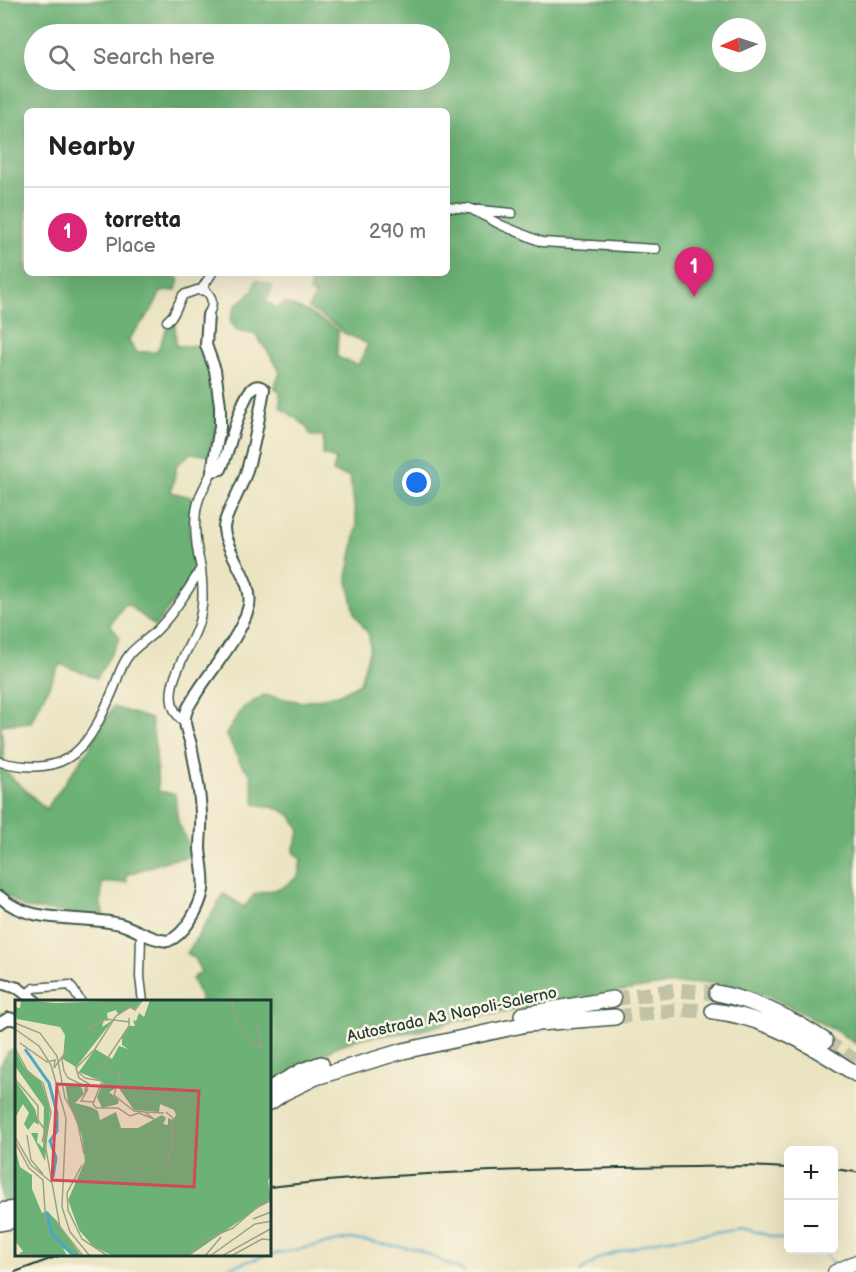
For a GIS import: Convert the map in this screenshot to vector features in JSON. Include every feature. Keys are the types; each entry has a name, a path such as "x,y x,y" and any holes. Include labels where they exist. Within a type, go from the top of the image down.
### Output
{"highway":[{"path":"717,993 751,1001 771,1009 792,1019 825,1041"},
{"name":"Autostrada A3 Napoli-Salerno","path":"272,1088 302,1071 322,1064 613,999"},
{"path":"713,1011 742,1016 772,1026 799,1038 856,1074"},
{"name":"Autostrada A3 Napoli-Salerno","path":"540,1017 615,1017"},
{"name":"Autostrada A3 Napoli-Salerno","path":"272,1101 316,1077 402,1046"},
{"path":"0,1211 15,1209"},
{"path":"0,1223 15,1220"}],"main road":[{"path":"835,1272 856,1262"}],"street":[{"path":"450,207 512,213"},
{"path":"470,208 501,225 542,242 656,249"},
{"path":"201,290 210,276"},
{"path":"167,321 173,315 183,295 190,291 201,290 209,294 210,311 206,345 217,376 220,427 212,471 198,501 196,518 195,538 201,568 202,605 198,624 173,681 170,694 171,706 175,715 185,723"},
{"path":"0,897 21,912 108,922 160,940 172,940 196,909 203,890 200,847 201,812 192,747 185,723 189,706 239,630 249,606 247,586 229,547 224,525 225,518 246,475 253,448 264,389 260,386 254,387 249,392 221,469 212,471"},
{"path":"0,762 26,765 57,764 73,757 88,740 129,655 154,633 188,592 201,568"},
{"path":"141,934 140,977 143,1000"},
{"path":"0,983 11,985 34,1000"},
{"path":"27,994 34,988 70,985 80,1000"},
{"path":"0,1023 9,1018 15,1020"}],"green space":[{"path":"0,0 856,0 856,1044 771,997 719,983 670,984 601,994 448,1023 419,1031 362,1038 337,1046 318,1059 272,1082 272,1000 200,1000 192,979 201,972 194,958 187,953 224,894 244,907 255,894 282,888 298,876 301,860 293,851 300,830 296,822 282,810 255,804 250,773 241,764 226,734 243,708 264,695 302,702 338,695 360,683 370,648 369,635 355,614 347,577 357,526 350,477 333,472 336,459 323,455 323,436 311,436 305,425 280,407 280,393 274,387 280,373 275,363 256,335 237,330 230,321 235,306 253,291 256,280 273,286 266,302 277,308 285,303 306,311 338,330 337,357 358,365 368,344 342,332 340,328 308,308 316,295 309,292 312,276 450,276 450,108 24,108 24,276 176,276 179,279 176,290 161,292 151,311 128,340 136,352 157,352 166,330 175,321 176,346 202,345 211,368 215,396 216,416 210,456 191,453 177,465 171,492 194,498 189,530 196,573 155,626 126,603 110,624 120,638 97,678 60,664 31,722 1,725 5,771 46,809 88,750 113,707 151,719 158,791 175,794 178,822 194,856 169,860 126,875 127,882 102,883 101,905 104,917 25,908 0,891"},
{"path":"15,1048 15,1199 0,1202 0,1065 9,1051"}],"waterway":[{"path":"580,1272 602,1257 656,1241 742,1228 784,1240"},
{"path":"272,1255 349,1239 416,1249 465,1272"},
{"path":"826,1254 834,1267"},
{"path":"214,1272 262,1257"}],"tunnel":[{"path":"613,999 676,990 717,993"},
{"path":"615,1017 680,1010 713,1011"},
{"path":"825,1041 856,1061"}],"railway":[{"path":"272,1187 389,1176 509,1170 749,1166 784,1168"},
{"path":"838,1170 856,1172"},
{"path":"15,1272 55,1257"}],"place":[{"name":"torretta","path":"694,297"}]}
